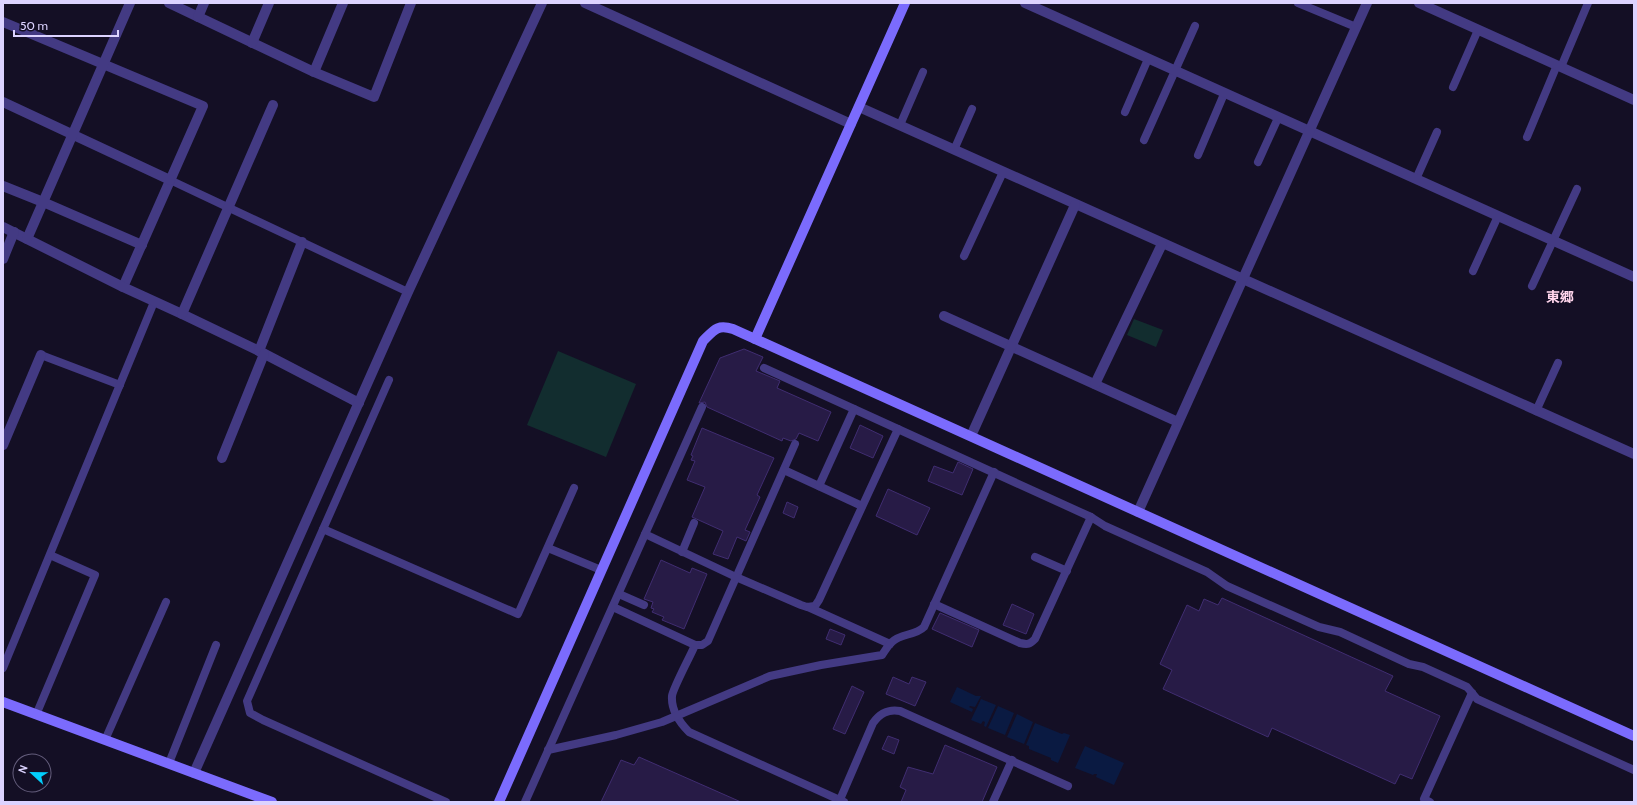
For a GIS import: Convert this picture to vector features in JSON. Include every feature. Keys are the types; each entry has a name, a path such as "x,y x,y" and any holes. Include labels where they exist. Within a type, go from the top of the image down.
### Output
{"street":[{"path":"27,239 130,3"},
{"path":"169,3 314,72 374,98 411,3"},
{"path":"198,17 204,3"},
{"path":"252,43 269,3"},
{"path":"314,72 343,3"},
{"path":"194,772 408,292 542,3"},
{"path":"585,3 851,124"},
{"path":"755,339 905,3"},
{"path":"1025,3 1224,94 1310,131 1634,277"},
{"path":"1138,512 1241,279 1310,131 1367,3"},
{"path":"1419,3 1634,100"},
{"path":"3,22 203,106 123,287"},
{"path":"3,102 170,180"},
{"path":"182,314 273,104"},
{"path":"858,107 1634,454"},
{"path":"3,186 142,245"},
{"path":"971,436 1075,205"},
{"path":"3,227 123,287 261,352 359,402"},
{"path":"3,259 14,232"},
{"path":"222,458 302,242"},
{"path":"1095,384 1162,244"},
{"path":"944,316 1178,422"},
{"path":"499,802 703,341 714,330 723,326 733,328 1634,736"},
{"path":"3,445 41,355"},
{"path":"3,702 272,802"}],"lane":[{"path":"1298,3 1356,27"},
{"path":"1527,137 1588,3"},
{"path":"1144,140 1196,26"},
{"path":"1453,87 1478,30"},
{"path":"1125,112 1148,59"},
{"path":"900,125 923,72"},
{"path":"1198,155 1224,94"},
{"path":"954,150 972,109"},
{"path":"1258,162 1278,118"},
{"path":"1416,179 1437,132"},
{"path":"964,256 1003,172"},
{"path":"170,180 408,292"},
{"path":"1532,286 1577,189"},
{"path":"1473,271 1498,216"},
{"path":"3,668 154,302"},
{"path":"41,355 120,385"},
{"path":"1536,411 1558,363"},
{"path":"764,368 1091,517 1105,526 1207,572 1227,586 1319,628 1340,632 1409,664 1423,667 1467,687 1477,699 1634,770"},
{"path":"389,380 247,701 250,712 263,720 446,802"},
{"path":"525,802 702,408"},
{"path":"819,486 854,409"},
{"path":"807,607 815,606 819,600 898,429"},
{"path":"613,607 695,645 702,645 708,641 795,444"},
{"path":"784,470 862,506"},
{"path":"548,750 616,735 677,717 770,676 821,665 882,655 890,644 898,638 919,631 924,626 994,472"},
{"path":"323,529 518,614 574,488"},
{"path":"934,604 1020,643 1026,645 1031,644 1036,639 1091,517"},
{"path":"682,552 694,523"},
{"path":"645,534 736,577 890,644"},
{"path":"548,548 601,570"},
{"path":"36,714 95,575 50,555"},
{"path":"1035,557 1067,571"},
{"path":"619,594 644,605"},
{"path":"105,740 166,602"},
{"path":"169,763 216,645"},
{"path":"695,645 672,696 677,717 681,725 689,732 841,801 873,723 878,717 892,710 900,711 1068,786"},
{"path":"1430,802 1424,800 1472,693"},
{"path":"993,802 1012,760"}],"green space":[{"path":"1134,319 1163,330 1156,347 1127,335"},
{"path":"558,351 636,384 606,457 527,425"}],"water":[{"path":"957,687 976,696 981,696 975,707 969,707 973,709 972,712 950,702"},
{"path":"981,699 996,705 986,727 984,726 985,722 983,721 981,724 971,720"},
{"path":"998,706 1014,713 1005,735 988,728"},
{"path":"1017,714 1033,722 1024,744 1007,737"},
{"path":"1035,723 1062,734 1064,733 1070,735 1058,763 1051,760 1051,758 1029,749 1029,746 1026,745"},
{"path":"1085,746 1124,763 1114,785 1096,777 1097,774 1093,775 1075,768"}],"building":[{"path":"744,349 763,357 756,371 780,381 777,388 831,412 818,441 799,433 796,439 791,441 783,438 782,441 707,407 705,402 699,403 720,358"},
{"path":"860,425 883,436 873,458 850,448"},
{"path":"702,428 774,458 757,495 760,497 745,530 750,532 746,541 737,537 728,559 713,554 723,531 692,517 705,487 687,480 695,461 691,460 693,456 691,455"},
{"path":"958,462 973,469 962,495 928,481 934,466 953,473"},
{"path":"888,489 930,508 917,535 876,516"},
{"path":"787,502 798,507 794,518 783,513"},
{"path":"661,560 690,573 692,568 707,574 684,629 662,620 664,617 652,612 654,609 651,608 653,602 644,599"},
{"path":"1222,598 1393,676 1385,691 1440,716 1412,779 1400,774 1395,784 1272,728 1268,737 1163,689 1172,670 1160,664 1187,605 1199,611 1204,599 1218,605"},
{"path":"1012,604 1034,614 1026,634 1003,625"},
{"path":"940,613 979,630 972,647 932,629"},
{"path":"830,629 845,635 841,645 826,639"},
{"path":"893,677 909,684 912,677 926,682 915,706 886,694"},
{"path":"852,686 864,692 845,734 833,729"},
{"path":"888,736 899,740 894,754 882,749"},
{"path":"945,745 997,767 982,802 901,802 906,790 900,787 908,767 933,774"},
{"path":"639,757 741,802 601,802 621,760 634,765"}],"district":[{"name":"東郷","path":"1560,297"}]}
